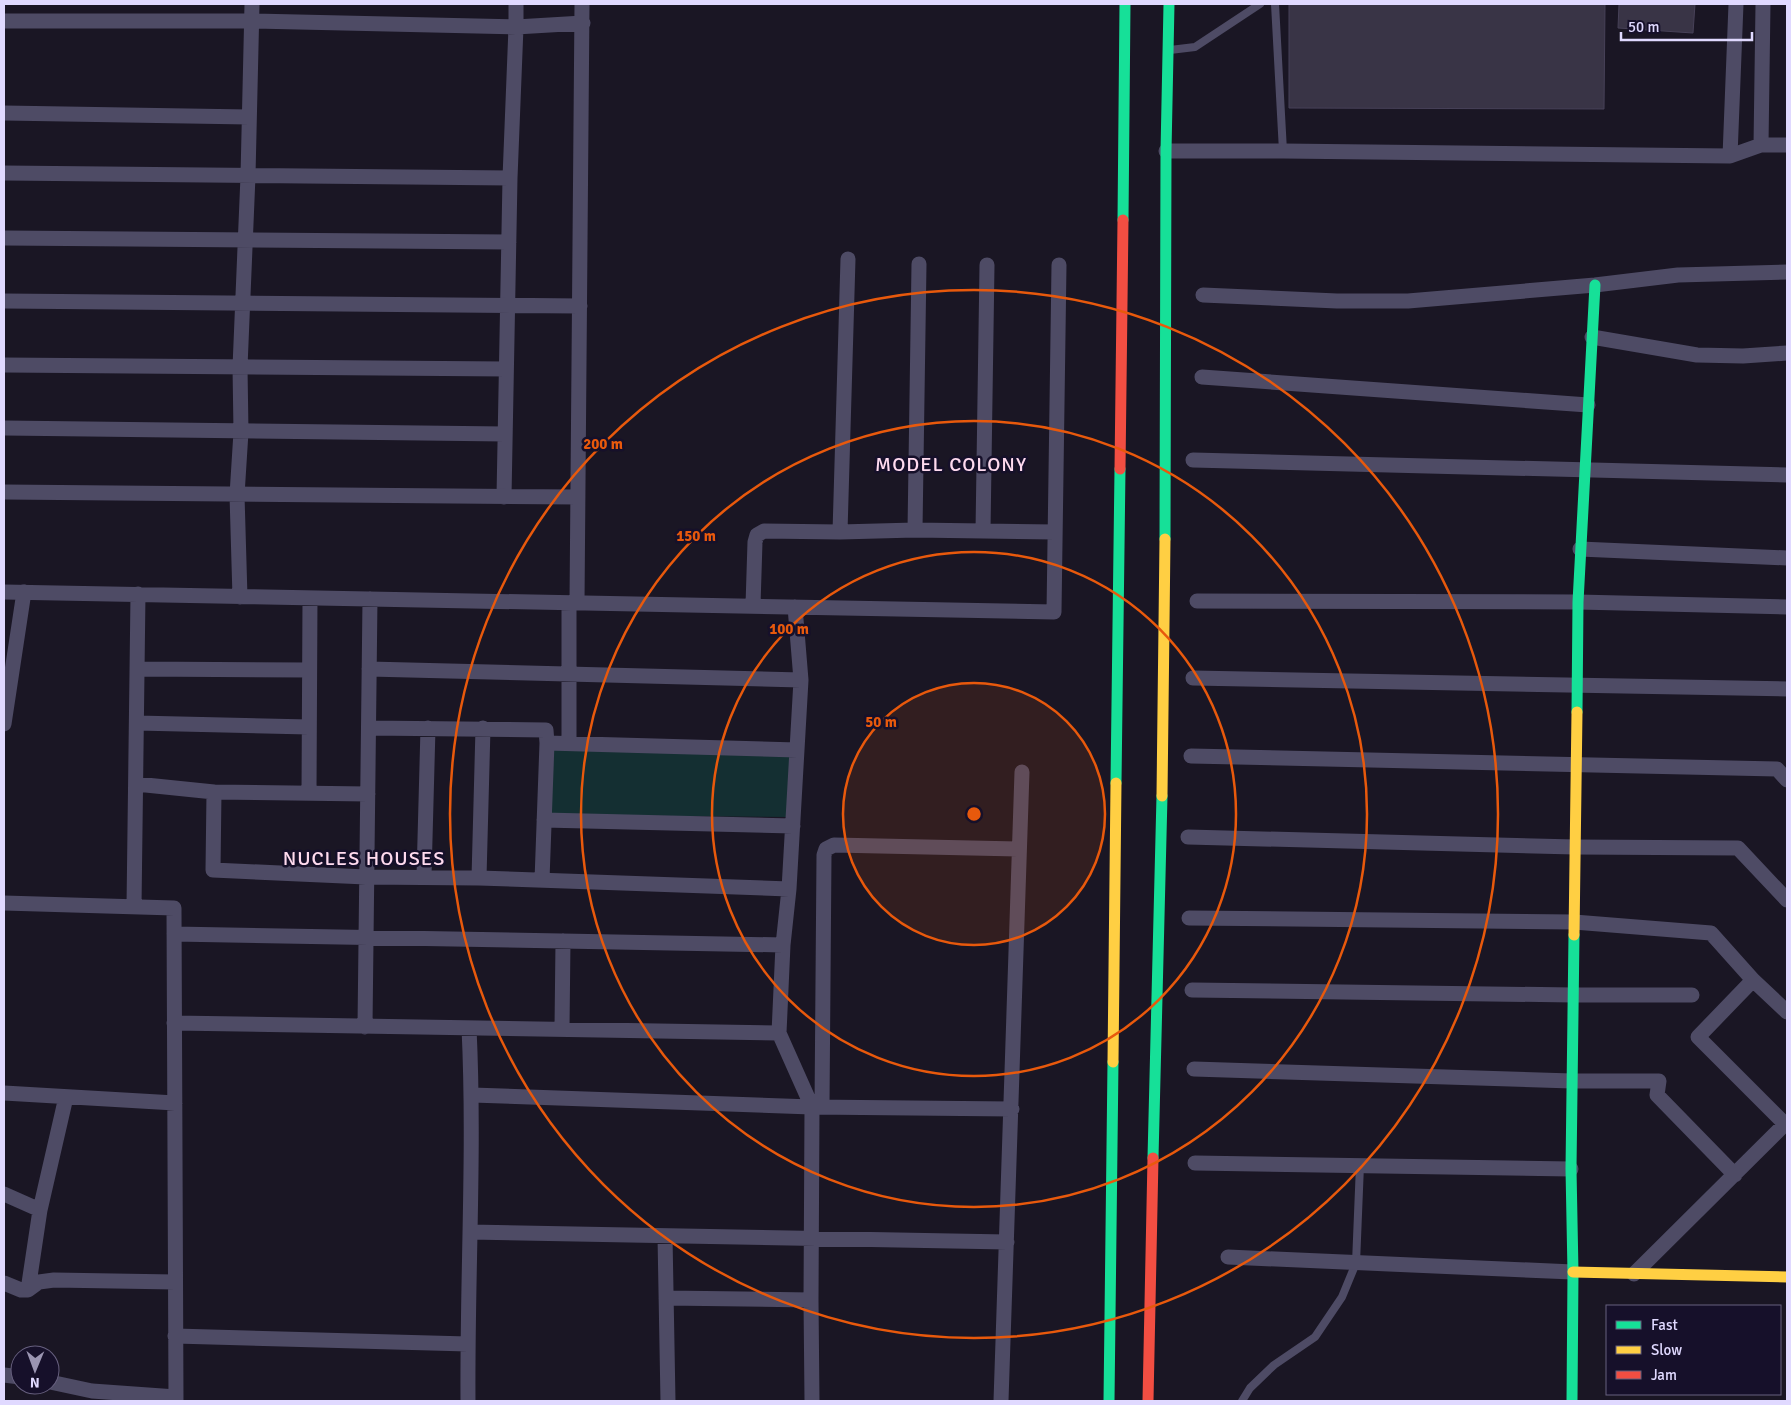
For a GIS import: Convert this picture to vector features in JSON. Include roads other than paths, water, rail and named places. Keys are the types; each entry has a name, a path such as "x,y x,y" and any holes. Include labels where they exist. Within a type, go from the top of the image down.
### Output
{"street":[{"path":"240,596 237,495 241,432 240,367 248,176 252,4"},
{"path":"504,497 508,242 516,4"},
{"path":"569,743 569,673 578,497 582,4"},
{"path":"1109,1401 1125,4"},
{"path":"1148,1401 1164,687 1168,4"},
{"path":"1730,156 1736,4"},
{"path":"1761,145 1763,4"},
{"path":"4,21 252,21 516,27 583,23"},
{"path":"4,113 248,117"},
{"path":"1166,152 1283,151 1730,156 1761,145 1787,145"},
{"path":"4,173 510,178"},
{"path":"4,238 508,242"},
{"path":"840,532 848,258"},
{"path":"915,530 919,264"},
{"path":"4,592 1054,612 1059,264"},
{"path":"983,531 986,265"},
{"path":"1203,295 1337,301 1408,301 1595,285 1678,275 1787,272"},
{"path":"1572,1401 1573,1272 1571,1169 1578,602 1595,285"},
{"path":"4,301 580,306"},
{"path":"1592,337 1698,355 1743,356 1787,353"},
{"path":"4,365 506,369"},
{"path":"1202,377 1588,405"},
{"path":"4,428 505,434"},
{"path":"1193,460 1787,475"},
{"path":"4,492 578,497"},
{"path":"752,606 755,542 757,535 764,531 840,532 915,530 1055,532"},
{"path":"1580,549 1787,558"},
{"path":"4,724 11,646 24,592"},
{"path":"134,907 138,594"},
{"path":"309,793 310,598"},
{"path":"365,1026 370,599"},
{"path":"1197,601 1578,602 1787,607"},
{"path":"795,607 801,680 789,889 783,945 780,1033 817,1107"},
{"path":"138,669 309,670"},
{"path":"369,669 801,680"},
{"path":"1192,678 1787,689"},
{"path":"137,723 309,727"},
{"path":"369,728 546,730 542,880"},
{"path":"424,876 428,728"},
{"path":"480,878 483,728"},
{"path":"547,743 797,750"},
{"path":"1191,756 1777,769 1787,780"},
{"path":"1001,1401 1022,772"},
{"path":"136,784 214,792 368,794"},
{"path":"214,792 213,870 366,877 424,876 789,889"},
{"path":"544,820 793,826"},
{"path":"1188,836 1575,847 1738,848 1787,900"},
{"path":"812,1401 812,1239 824,855 826,849 834,845 1019,849"},
{"path":"4,903 174,908 176,1399 92,1391 60,1384"},
{"path":"1189,918 1574,922 1711,933 1753,980 1787,1012"},
{"path":"174,934 783,945"},
{"path":"562,1029 563,941"},
{"path":"1634,1274 1786,1123 1698,1037 1753,980"},
{"path":"1192,990 1573,995 1692,994"},
{"path":"174,1024 780,1033"},
{"path":"468,1401 472,1095 469,1028"},
{"path":"1194,1069 1572,1081 1658,1081 1657,1095 1734,1175"},
{"path":"4,1093 175,1103"},
{"path":"472,1095 817,1107 1012,1109"},
{"path":"28,1290 40,1210 66,1097"},
{"path":"1195,1163 1571,1169"},
{"path":"4,1194 40,1210"},
{"path":"470,1232 1006,1242"},
{"path":"665,1236 668,1401"},
{"path":"1228,1257 1573,1272 1787,1278"},
{"path":"4,1283 21,1290 28,1290 39,1282 54,1280 175,1282"},
{"path":"666,1298 811,1300"},
{"path":"175,1336 468,1344"}],"lane":[{"path":"1168,50 1195,47 1260,4"},
{"path":"1275,4 1283,151"},
{"path":"1242,1401 1250,1388 1274,1366 1315,1336 1342,1297 1356,1263 1360,1165"}],"district":[{"name":"MODEL COLONY","path":"951,464"},
{"name":"NUCLES HOUSES","path":"364,858"}]}
